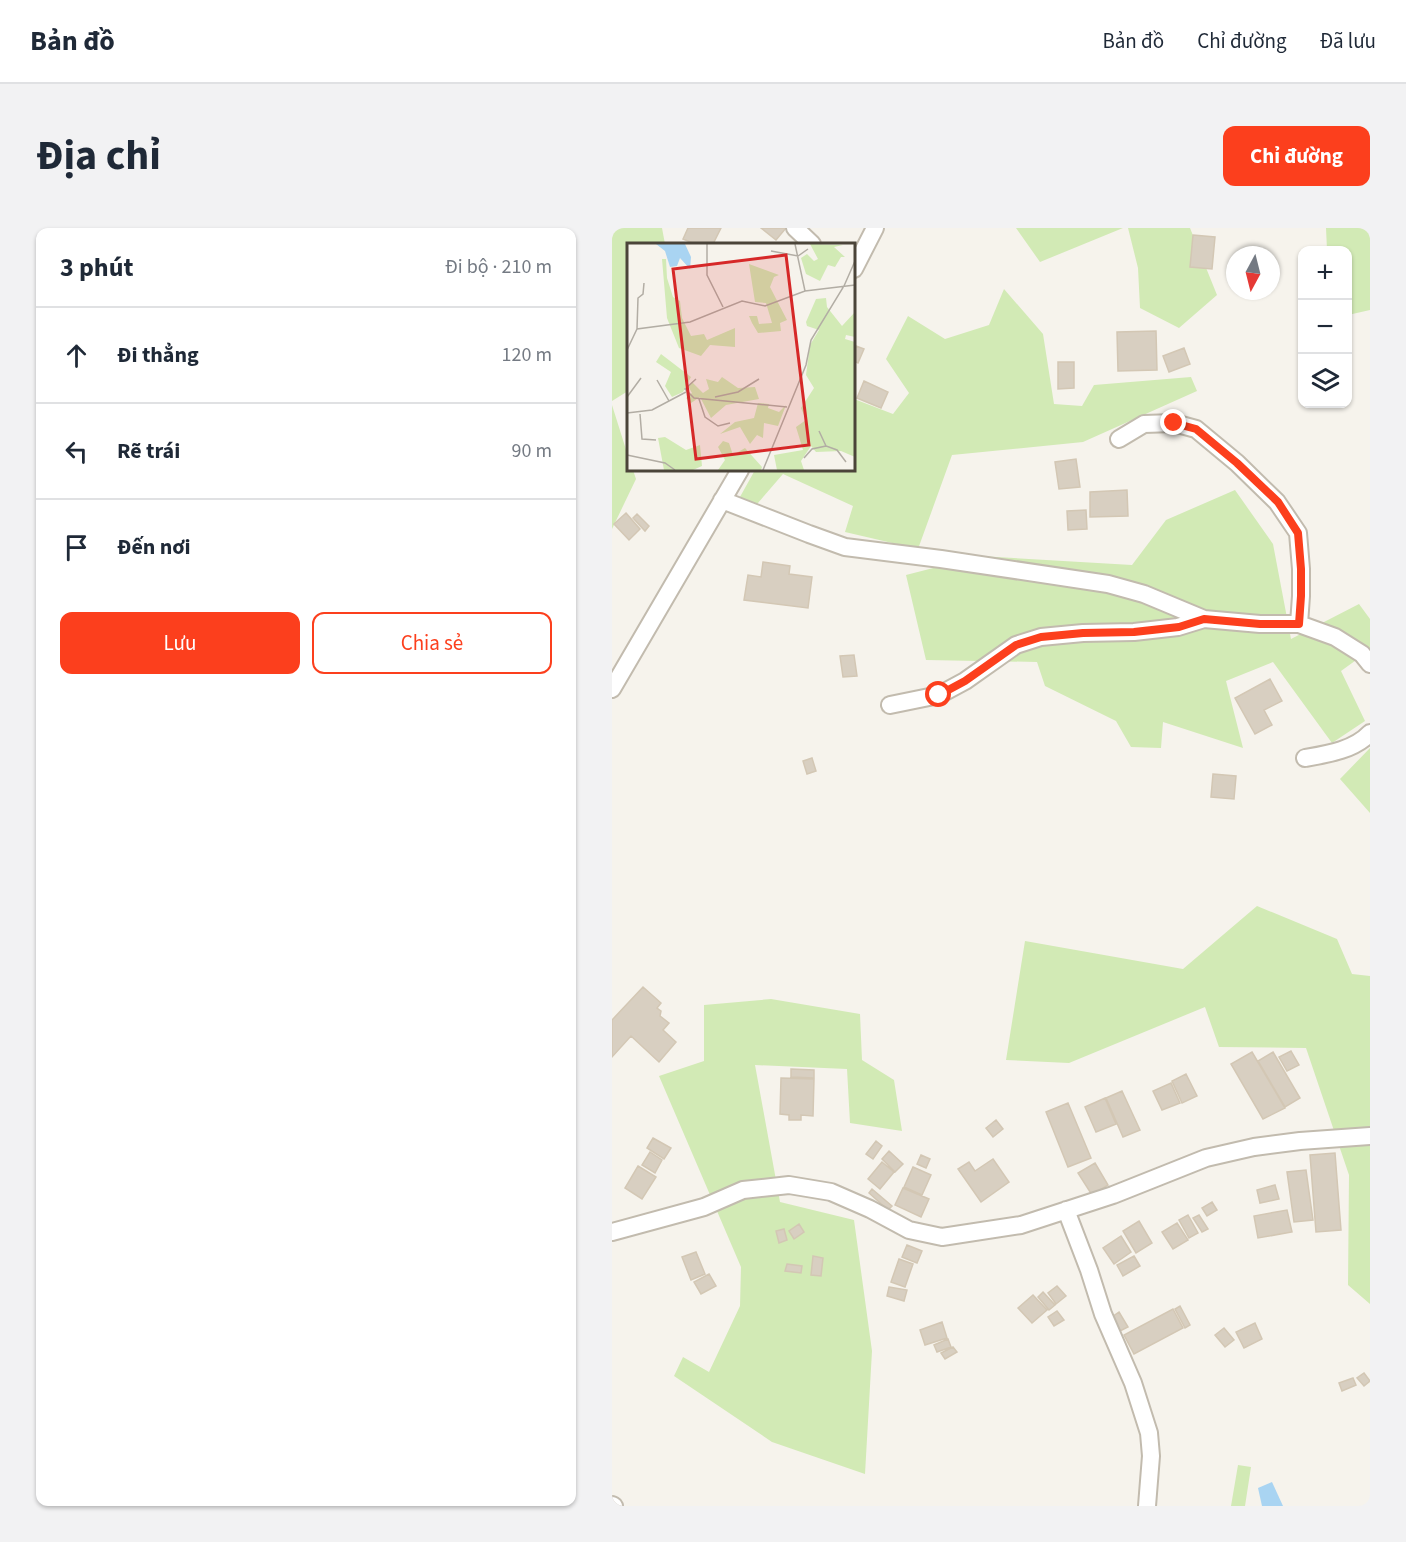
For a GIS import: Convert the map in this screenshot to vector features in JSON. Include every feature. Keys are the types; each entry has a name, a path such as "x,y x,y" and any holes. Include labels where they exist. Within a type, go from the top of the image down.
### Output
{"street":[{"path":"795,228 811,243"},
{"path":"855,267 875,228"},
{"path":"1119,439 1144,424 1174,423 1196,429 1237,463 1278,502 1298,533 1301,569 1299,624"},
{"path":"612,688 739,471"},
{"path":"722,500 845,547 1108,584 1144,594 1204,619 1260,624 1299,624 1335,637 1362,654 1370,664"},
{"path":"890,705 939,695 965,681 1016,645 1041,637 1134,632 1179,627 1204,619"},
{"path":"1305,758 1334,753 1362,741 1370,733"},
{"path":"612,1232 704,1207 743,1190 789,1185 831,1192 909,1230 942,1237 1021,1225 1113,1195 1206,1158 1254,1147 1370,1136"},
{"path":"1066,1210 1103,1314 1133,1383 1149,1433 1152,1456 1147,1506"}],"green space":[{"path":"612,228 662,228 665,243 627,243 627,392 612,401"},
{"path":"1016,228 1123,228 1040,262"},
{"path":"1128,228 1190,228 1217,295 1179,328 1140,308 1138,268"},
{"path":"1326,228 1370,228 1370,310 1352,314 1352,246 1327,246"},
{"path":"1004,289 1043,334 1054,404 1082,406 1094,385 1191,377 1197,391 1083,442 952,455 918,549 845,532 853,506 783,474 745,518 731,513 754,471 855,471 855,399 893,414 909,393 886,359 908,316 945,339 989,325"},
{"path":"612,405 627,453 627,471 633,471 636,479 612,529"},
{"path":"1235,490 1273,544 1291,639 1359,604 1370,619 1370,650 1341,671 1365,721 1332,743 1273,662 1226,681 1243,748 1163,722 1161,748 1131,747 1116,721 1045,686 1037,662 926,660 906,575 980,556 1132,565 1166,520"},
{"path":"1370,748 1370,813 1340,779"},
{"path":"1257,906 1337,939 1352,974 1370,976 1370,1304 1348,1285 1349,1175 1306,1048 1219,1047 1205,1007 1069,1063 1006,1060 1025,941 1183,969"},
{"path":"771,999 860,1014 862,1060 894,1080 902,1131 850,1123 847,1069 755,1065 780,1202 854,1220 872,1351 865,1474 772,1442 674,1376 683,1357 709,1372 740,1306 741,1267 659,1076 704,1061 704,1005"},
{"path":"1238,1465 1251,1467 1245,1506 1231,1506"}],"water":[{"path":"1272,1482 1283,1506 1262,1506 1258,1488"}],"building":[{"path":"688,228 721,228 714,243 693,243 683,239"},
{"path":"761,228 786,228 776,240"},
{"path":"1193,235 1215,237 1212,269 1190,267"},
{"path":"1156,331 1157,370 1118,371 1117,332"},
{"path":"856,346 864,349 858,363 855,362"},
{"path":"1184,348 1190,364 1169,372 1163,356"},
{"path":"1058,362 1074,362 1074,388 1058,389"},
{"path":"864,381 888,392 881,408 857,398"},
{"path":"1076,459 1080,487 1059,489 1055,462"},
{"path":"1127,490 1128,516 1090,517 1090,492"},
{"path":"1086,510 1087,529 1068,530 1067,511"},
{"path":"626,513 640,529 629,540 614,524"},
{"path":"637,514 649,526 645,531 633,518"},
{"path":"763,562 790,566 789,574 812,577 808,608 744,600 748,575 761,577"},
{"path":"854,655 857,676 843,677 840,656"},
{"path":"1270,679 1282,701 1264,710 1272,725 1255,734 1235,698"},
{"path":"812,758 816,771 807,774 803,761"},
{"path":"1213,774 1236,776 1234,799 1211,797"},
{"path":"643,987 661,1003 657,1008 661,1011 660,1016 669,1023 663,1030 676,1042 659,1062 631,1036 612,1057 612,1020"},
{"path":"1291,1051 1299,1065 1287,1071 1279,1057"},
{"path":"1252,1052 1285,1108 1263,1119 1231,1064"},
{"path":"1273,1052 1300,1098 1285,1107 1258,1061"},
{"path":"791,1069 814,1070 814,1078 791,1077"},
{"path":"1186,1074 1197,1096 1182,1103 1172,1081"},
{"path":"781,1078 814,1079 813,1116 801,1115 801,1120 789,1120 789,1115 780,1114"},
{"path":"1171,1083 1180,1103 1162,1110 1153,1091"},
{"path":"1122,1091 1140,1130 1123,1137 1106,1098"},
{"path":"1105,1098 1116,1124 1096,1132 1085,1107"},
{"path":"1068,1103 1091,1158 1068,1167 1046,1112"},
{"path":"996,1120 1003,1129 993,1137 986,1128"},
{"path":"653,1138 671,1148 664,1159 647,1148"},
{"path":"876,1141 882,1146 873,1159 866,1154"},
{"path":"889,1151 903,1164 895,1172 882,1159"},
{"path":"650,1152 662,1160 655,1173 642,1165"},
{"path":"1335,1153 1341,1230 1316,1232 1310,1155"},
{"path":"921,1155 930,1159 926,1168 917,1164"},
{"path":"993,1159 1009,1182 981,1202 958,1169 969,1162 975,1171"},
{"path":"882,1162 894,1172 880,1189 868,1179"},
{"path":"1095,1163 1108,1185 1092,1195 1078,1173"},
{"path":"638,1166 656,1177 642,1199 625,1188"},
{"path":"913,1167 931,1175 922,1195 904,1187"},
{"path":"1306,1170 1313,1220 1294,1222 1287,1172"},
{"path":"1275,1185 1279,1199 1260,1203 1257,1190"},
{"path":"903,1188 929,1199 921,1217 895,1205"},
{"path":"872,1189 892,1206 888,1210 869,1193"},
{"path":"1212,1202 1217,1210 1207,1216 1202,1208"},
{"path":"1287,1210 1292,1232 1258,1238 1254,1216"},
{"path":"1188,1215 1198,1233 1189,1238 1179,1220"},
{"path":"1199,1215 1208,1229 1202,1232 1193,1218"},
{"path":"1139,1221 1152,1243 1136,1253 1123,1231"},
{"path":"1177,1223 1188,1240 1173,1249 1162,1232"},
{"path":"799,1224 804,1232 794,1239 789,1231"},
{"path":"784,1229 787,1240 779,1243 776,1231"},
{"path":"1121,1236 1131,1252 1114,1264 1103,1248"},
{"path":"907,1245 922,1251 917,1263 902,1257"},
{"path":"696,1252 705,1274 691,1280 682,1257"},
{"path":"813,1256 823,1258 821,1276 811,1275"},
{"path":"1134,1256 1140,1266 1123,1276 1117,1265"},
{"path":"899,1259 913,1264 905,1287 891,1282"},
{"path":"787,1264 802,1266 801,1273 785,1271"},
{"path":"709,1274 716,1286 701,1294 694,1282"},
{"path":"1057,1286 1066,1296 1056,1304 1048,1293"},
{"path":"889,1287 907,1290 904,1301 887,1296"},
{"path":"1043,1292 1055,1305 1049,1310 1038,1297"},
{"path":"1033,1295 1047,1310 1032,1323 1018,1308"},
{"path":"1180,1306 1190,1325 1185,1328 1175,1309"},
{"path":"1173,1309 1183,1328 1134,1354 1124,1335"},
{"path":"1057,1311 1064,1320 1054,1326 1048,1317"},
{"path":"1119,1312 1128,1327 1120,1331 1112,1317"},
{"path":"942,1322 947,1338 925,1345 920,1330"},
{"path":"1255,1323 1262,1339 1244,1348 1236,1332"},
{"path":"1224,1328 1234,1340 1225,1347 1215,1335"},
{"path":"948,1339 951,1347 937,1352 934,1345"},
{"path":"953,1347 957,1352 945,1359 941,1353"},
{"path":"1364,1373 1370,1381 1364,1386 1357,1378"},
{"path":"1353,1378 1356,1385 1342,1391 1339,1383"}],"route":[{"path":"939,695 965,681 1016,645 1041,637 1134,632 1179,627 1204,619 1260,624 1299,624 1301,569 1298,533 1278,502 1237,463 1196,429 1174,423"}]}
